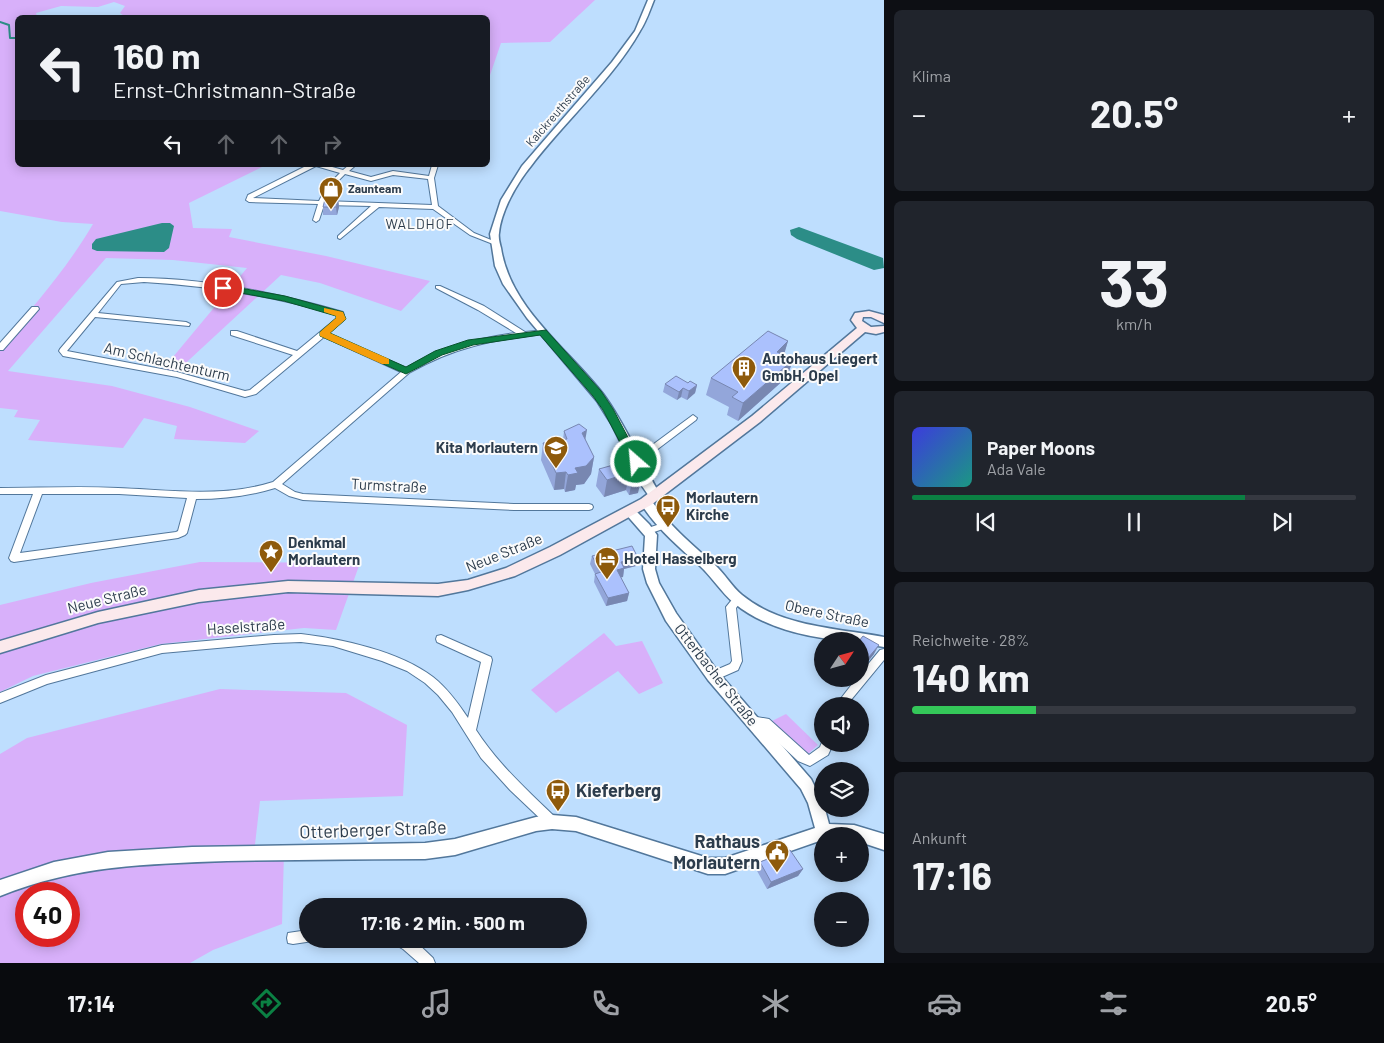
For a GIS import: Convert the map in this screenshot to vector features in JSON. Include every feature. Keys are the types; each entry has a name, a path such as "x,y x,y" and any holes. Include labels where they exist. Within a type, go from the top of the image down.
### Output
{"main road":[{"path":"882,316 866,313 858,315 857,322 864,328 876,331 884,329"},
{"name":"Neue Straße","path":"0,647 88,619 149,604 218,594 304,586 430,590 468,585 517,568 630,512 651,499 781,399 864,328"}],"street":[{"name":"Kalckreuthstraße","path":"493,242 502,208 515,180 620,56 644,19 651,0"},
{"path":"309,167 250,196 249,200 435,207 472,234 493,242"},
{"path":"325,167 371,179 393,173 431,178"},
{"path":"316,220 321,202 334,180 350,167"},
{"path":"434,167 431,178 435,207"},
{"path":"340,237 378,204"},
{"name":"Obere Straße","path":"493,242 496,260 518,300 542,332 597,393 608,409 636,462 663,526 712,569 738,599 759,612 789,624 884,642"},
{"name":"Am Schlachtenturm","path":"127,281 176,283 248,291 340,314 341,319 323,334 253,392 244,394 177,375 66,354 63,351 119,283 127,281"},
{"path":"438,287 481,308 523,334"},
{"path":"0,348 36,310"},
{"name":"Am Schlachtenturm","path":"92,315 186,324"},
{"path":"0,491 232,496 252,492 276,484 406,371 421,361 454,347 490,338 542,332"},
{"path":"234,333 298,354"},
{"path":"323,334 406,371"},
{"path":"0,335 11,336"},
{"path":"636,462 693,418"},
{"name":"Turmstraße","path":"276,484 292,494 303,497 514,507 589,507"},
{"path":"39,491 14,558 178,535 182,533 193,494"},
{"path":"630,512 648,531 663,526"},
{"name":"Otterbacher Straße","path":"648,531 651,539 648,558 649,569 653,583 671,617 713,676 806,784 815,801 823,827"},
{"path":"713,676 736,665 731,607 738,599"},
{"name":"Haselstraße","path":"0,698 46,680 162,649 301,638 333,642 384,657 410,668 442,692 456,709 485,754 552,822"},
{"path":"441,639 487,660 470,731"},
{"path":"847,697 884,653"},
{"path":"751,721 765,722 802,757 810,761 823,752"},
{"name":"Otterberger Straße","path":"0,888 36,874 73,864 116,857 425,851 455,847 523,826 552,822 576,824 708,866 725,866 814,835"},
{"name":"Otterberger Straße","path":"869,837 884,842"},
{"path":"293,938 299,937"},
{"path":"412,948 428,963"}],"shaded area":[{"path":"0,0 595,0 550,42 501,43 490,75 490,15 123,15 120,13 125,6 114,2 98,7 61,6 36,13 36,15 15,15 15,167 262,167 189,203 193,228 232,229 229,237 326,256 430,281 401,311 320,283 281,275 176,372 163,369 247,268 173,260 106,258 8,371 112,386 190,407 259,431 245,443 174,439 177,426 144,418 123,448 28,440 40,420 14,417 18,410 0,408 0,344 50,287 93,224 62,222 0,211"},
{"path":"162,223 170,223 174,226 169,248 164,252 97,251 92,249 92,244 96,239"},
{"path":"799,227 883,258 884,268 874,270 797,239 791,235 790,230"},
{"path":"200,562 360,563 336,630 304,628 161,644 33,676 0,692 0,605 91,583"},
{"path":"604,633 616,646 642,641 663,683 639,694 618,671 556,713 531,690"},
{"path":"220,689 346,693 407,725 403,796 260,801 254,853 284,853 282,924 213,950 190,963 0,963 0,754 27,738"},
{"path":"786,714 814,741 814,749 808,754 770,722"}],"building":[{"path":"325,199 338,199 336,207 323,207"},
{"path":"768,331 788,341 777,352 793,360 743,403 732,397 738,392 711,378"},
{"path":"676,376 688,383 690,381 697,385 689,391 683,388 679,392 665,384"},
{"path":"579,424 587,430 582,433 594,457 586,466 575,468 578,473 568,475 566,472 556,473 543,443 567,439 564,431"},
{"path":"624,462 626,464 632,462 642,476 633,478 629,473 607,480 599,469"},
{"name":"Hotel Hasselberg","path":"632,546 638,558 621,562 624,568 617,570 629,593 608,598 595,574 601,572 592,556"},
{"path":"869,639 879,645 869,657"},
{"path":"790,850 803,869 771,882 760,862"}],"waterway":[{"path":"0,22 9,25 10,38 15,38"}],"slow traffic":[{"path":"328,310 340,314 341,319 323,334 385,362"}],"place":[{"name":"Zaunteam","path":"331,210"},
{"name":"Autohaus Liegert GmbH, Opel","path":"744,389"},
{"name":"Kita Morlautern","path":"556,469"},
{"name":"Morlautern Kirche","path":"668,528"},
{"name":"Denkmal Morlautern","path":"271,573"},
{"name":"Hotel Hasselberg","path":"607,580"},
{"name":"Kieferberg","path":"558,812"},
{"name":"Rathaus Morlautern","path":"777,873"}],"district":[{"name":"WALDHOF","path":"420,224"}],"route":[{"path":"223,288 285,299 340,314 341,319 323,334 406,371 421,361 454,347 490,338 542,332 597,393 621,432 636,462"}]}
